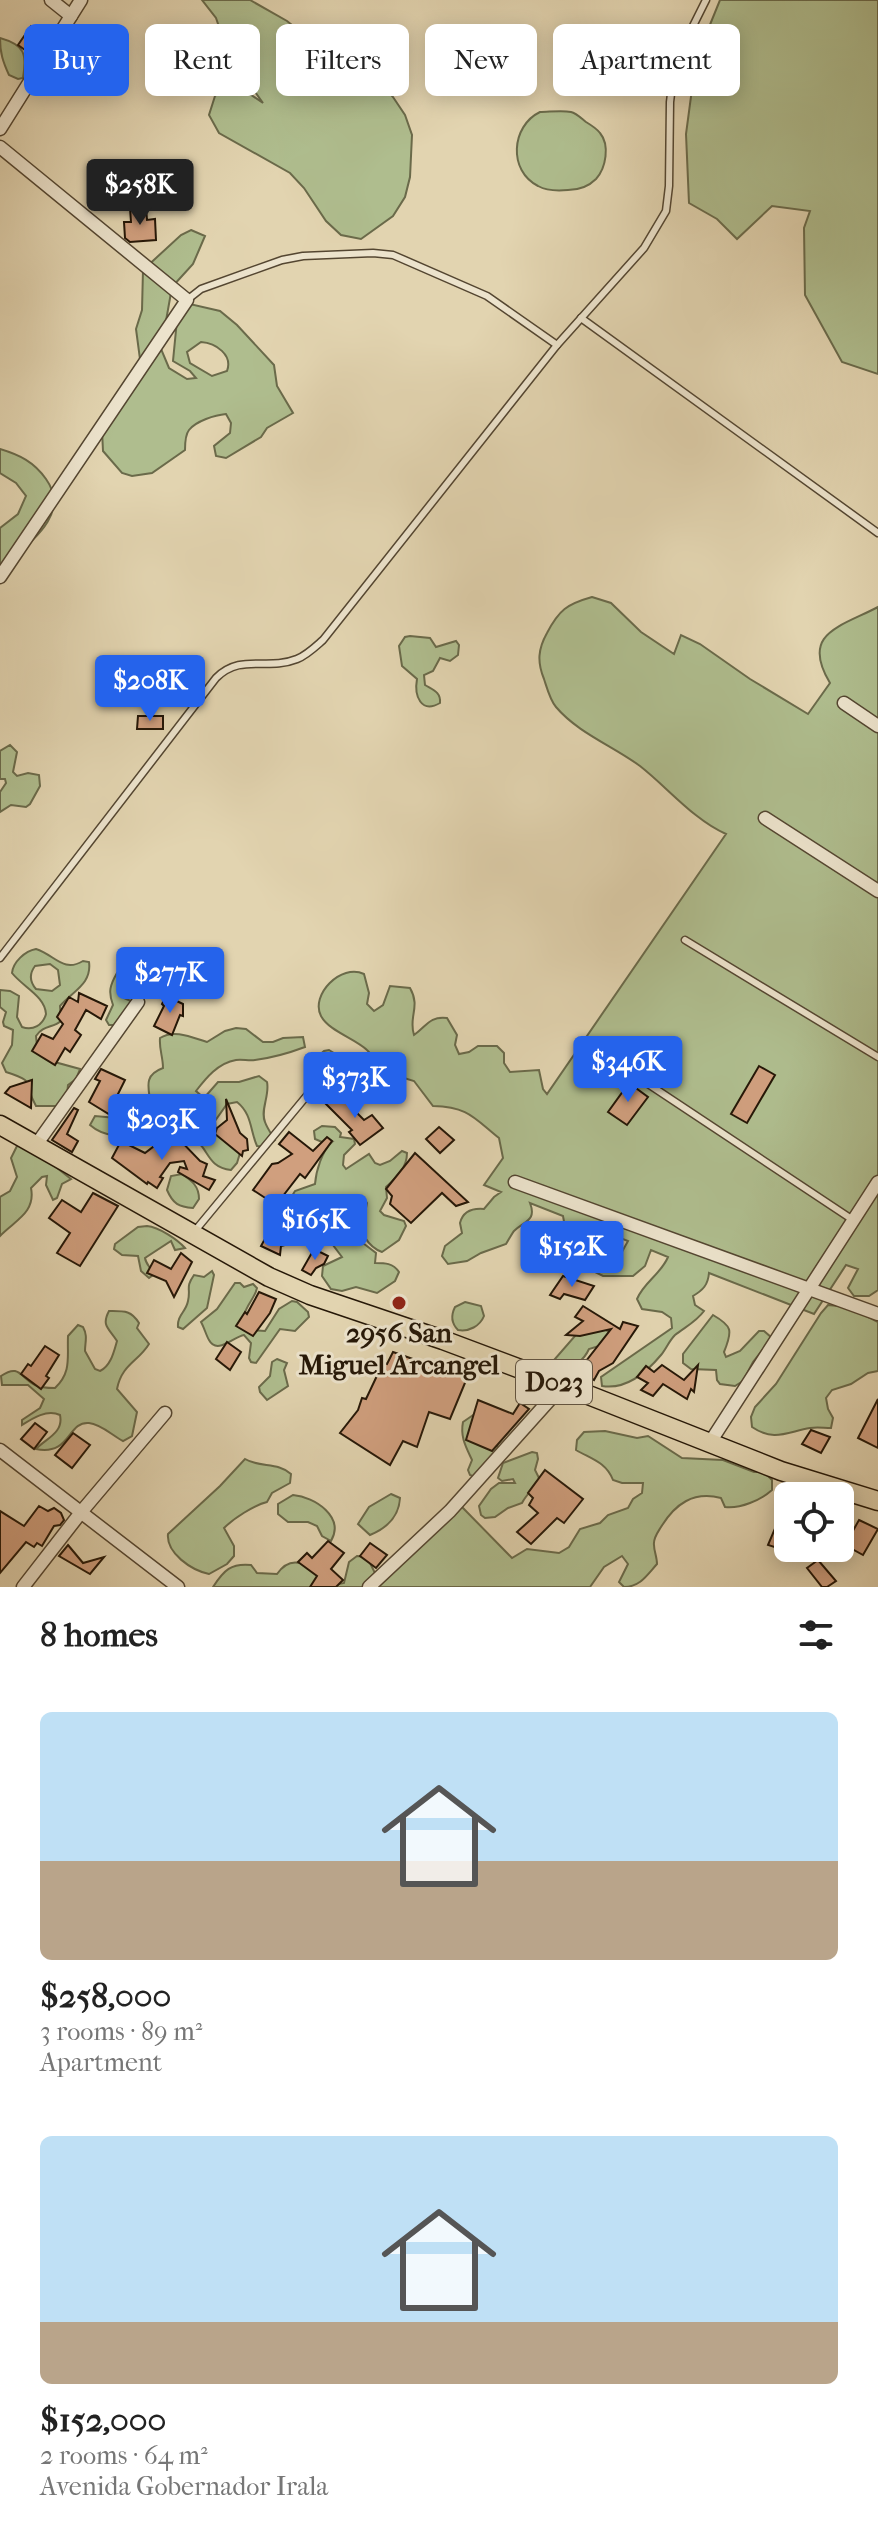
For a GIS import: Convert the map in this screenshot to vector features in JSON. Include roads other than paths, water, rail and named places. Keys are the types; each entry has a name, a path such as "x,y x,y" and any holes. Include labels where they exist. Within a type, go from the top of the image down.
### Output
{"main road":[{"name":"D023","path":"0,1125 191,1235 310,1295 443,1340 781,1471 878,1501"}],"street":[{"path":"51,0 71,16"},
{"path":"0,129 81,0"},
{"path":"0,147 187,300 0,577"},
{"path":"844,703 878,726"},
{"path":"765,818 878,891"},
{"path":"36,1145 138,1002"},
{"path":"515,1182 878,1314"},
{"path":"709,1444 878,1182"},
{"path":"369,1587 450,1511 563,1385"},
{"path":"23,1587 165,1413"},
{"path":"0,1450 178,1587"}],"lane":[{"path":"0,958 216,678 226,668 240,664 283,663 297,659 323,640 557,345 644,248 666,211 670,102 675,62 706,0"},
{"path":"187,300 201,289 282,260 303,256 393,255 487,296 557,345"},
{"path":"581,318 878,533"},
{"path":"685,940 878,1057"},
{"path":"603,1054 853,1220"},
{"path":"191,1235 333,1064"}],"place":[{"name":"2956 San Miguel Arcangel","path":"399,1303"}]}
